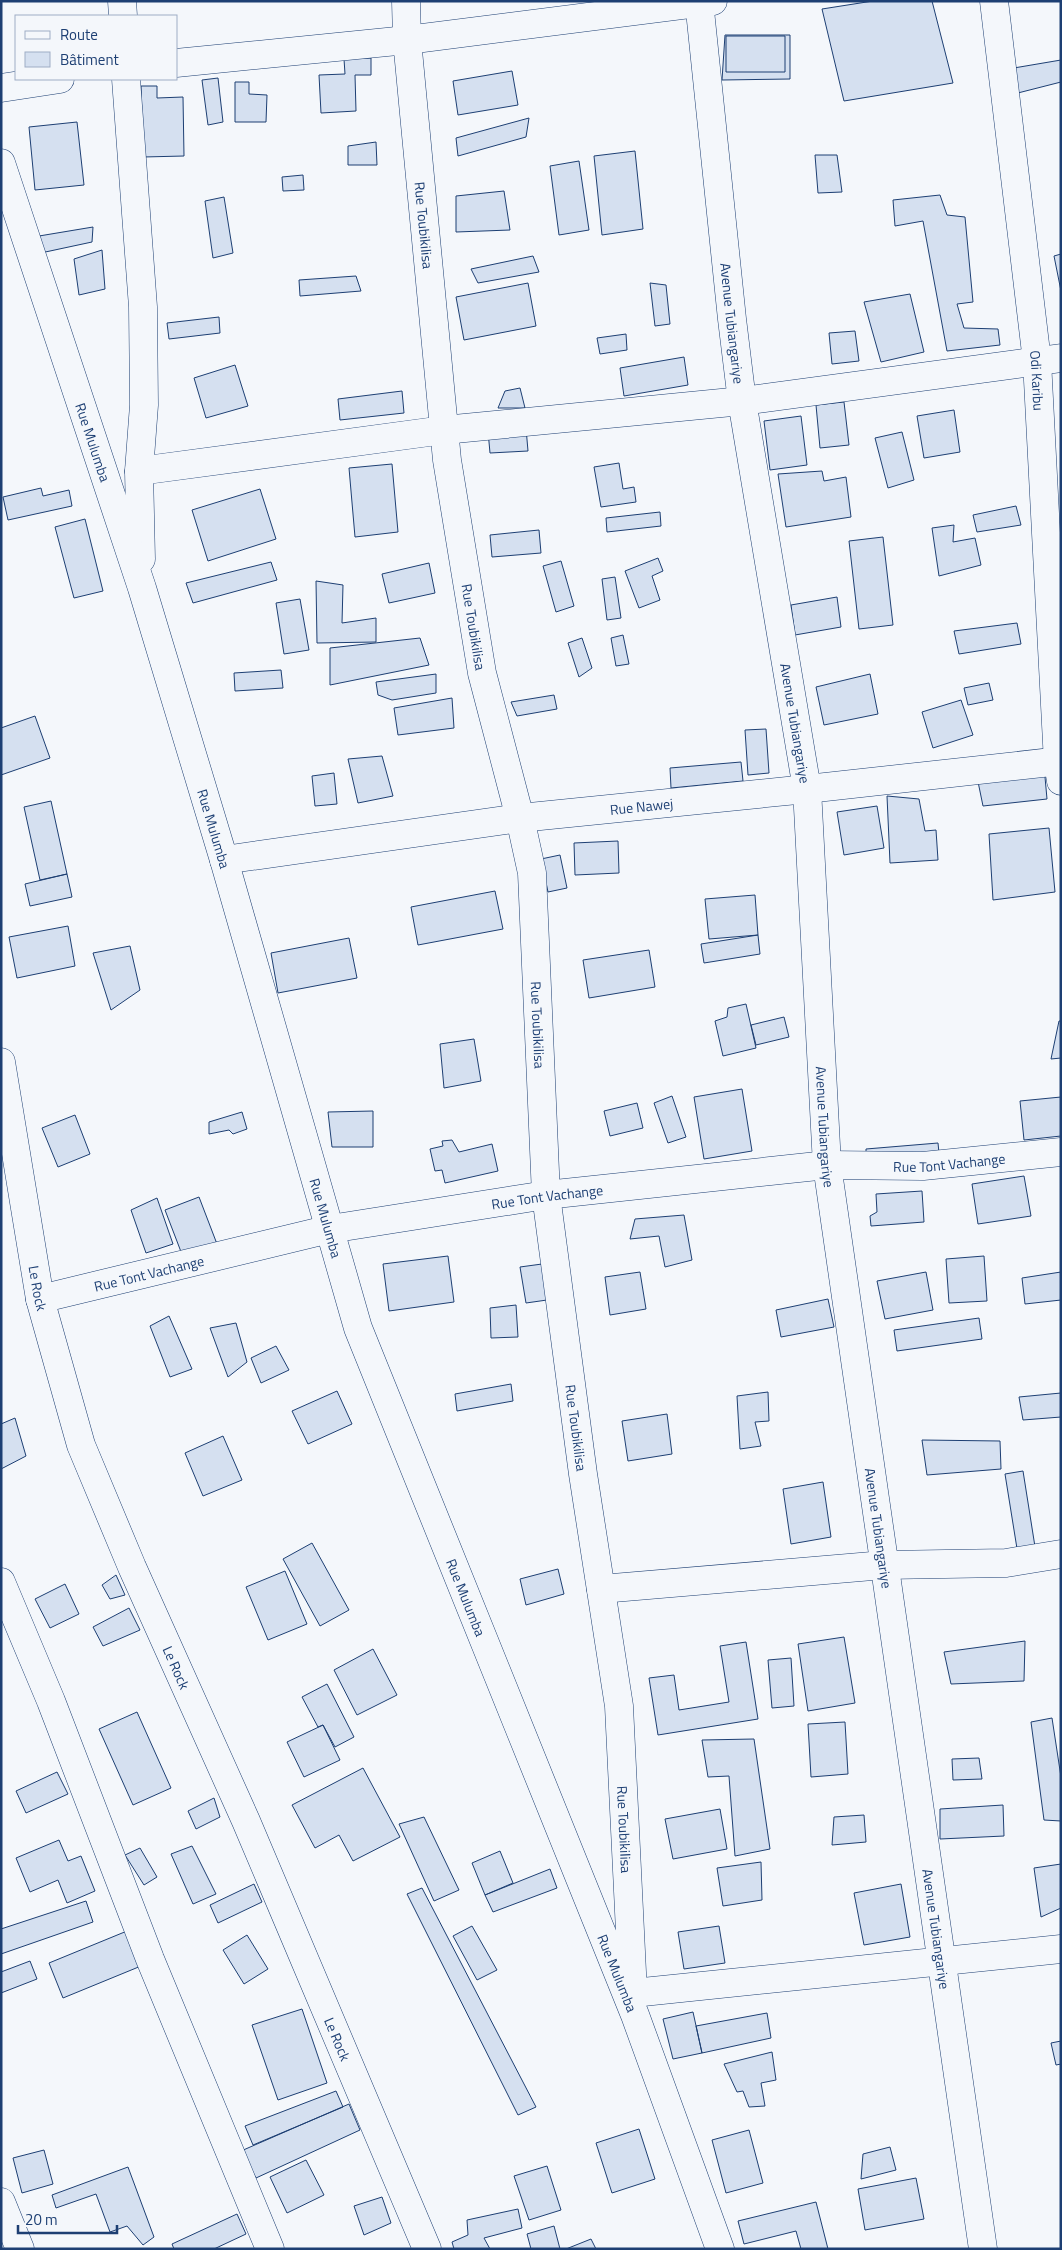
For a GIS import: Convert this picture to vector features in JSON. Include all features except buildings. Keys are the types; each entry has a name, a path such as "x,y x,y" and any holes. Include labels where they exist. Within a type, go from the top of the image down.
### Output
{"street":[{"path":"122,1 123,15"},
{"name":"Rue Toubikilisa","path":"406,1 407,40 444,430 482,673 520,818 532,873 546,1194 583,1474 618,1706 634,2004"},
{"name":"Odi Karibu","path":"994,1 1049,360 1060,768"},
{"path":"178,63 407,40 704,2"},
{"name":"Avenue Tubiangariye","path":"704,2 732,320 742,401 807,790 827,1165 982,2249"},
{"path":"1,88 53,80"},
{"path":"126,80 143,308 144,405 139,471 142,588"},
{"name":"Rue Mulumba","path":"1,164 142,588 224,860 358,1328 634,2004 720,2249"},
{"path":"139,471 444,430 742,401 1049,360"},
{"name":"Rue Nawej","path":"224,860 520,818 1060,768"},
{"name":"Le Rock","path":"1,1062 40,1299 81,1445 132,1567 253,1840 427,2249"},
{"name":"Rue Tont Vachange","path":"40,1299 330,1229 546,1194 827,1165 923,1166 1061,1152"},
{"path":"601,1589 884,1565 1006,1563 1061,1554"},
{"path":"1,1582 51,1701 150,1959 270,2249"},
{"path":"634,2004 941,1960 1061,1949"},
{"path":"1,2202 20,2249"}]}
